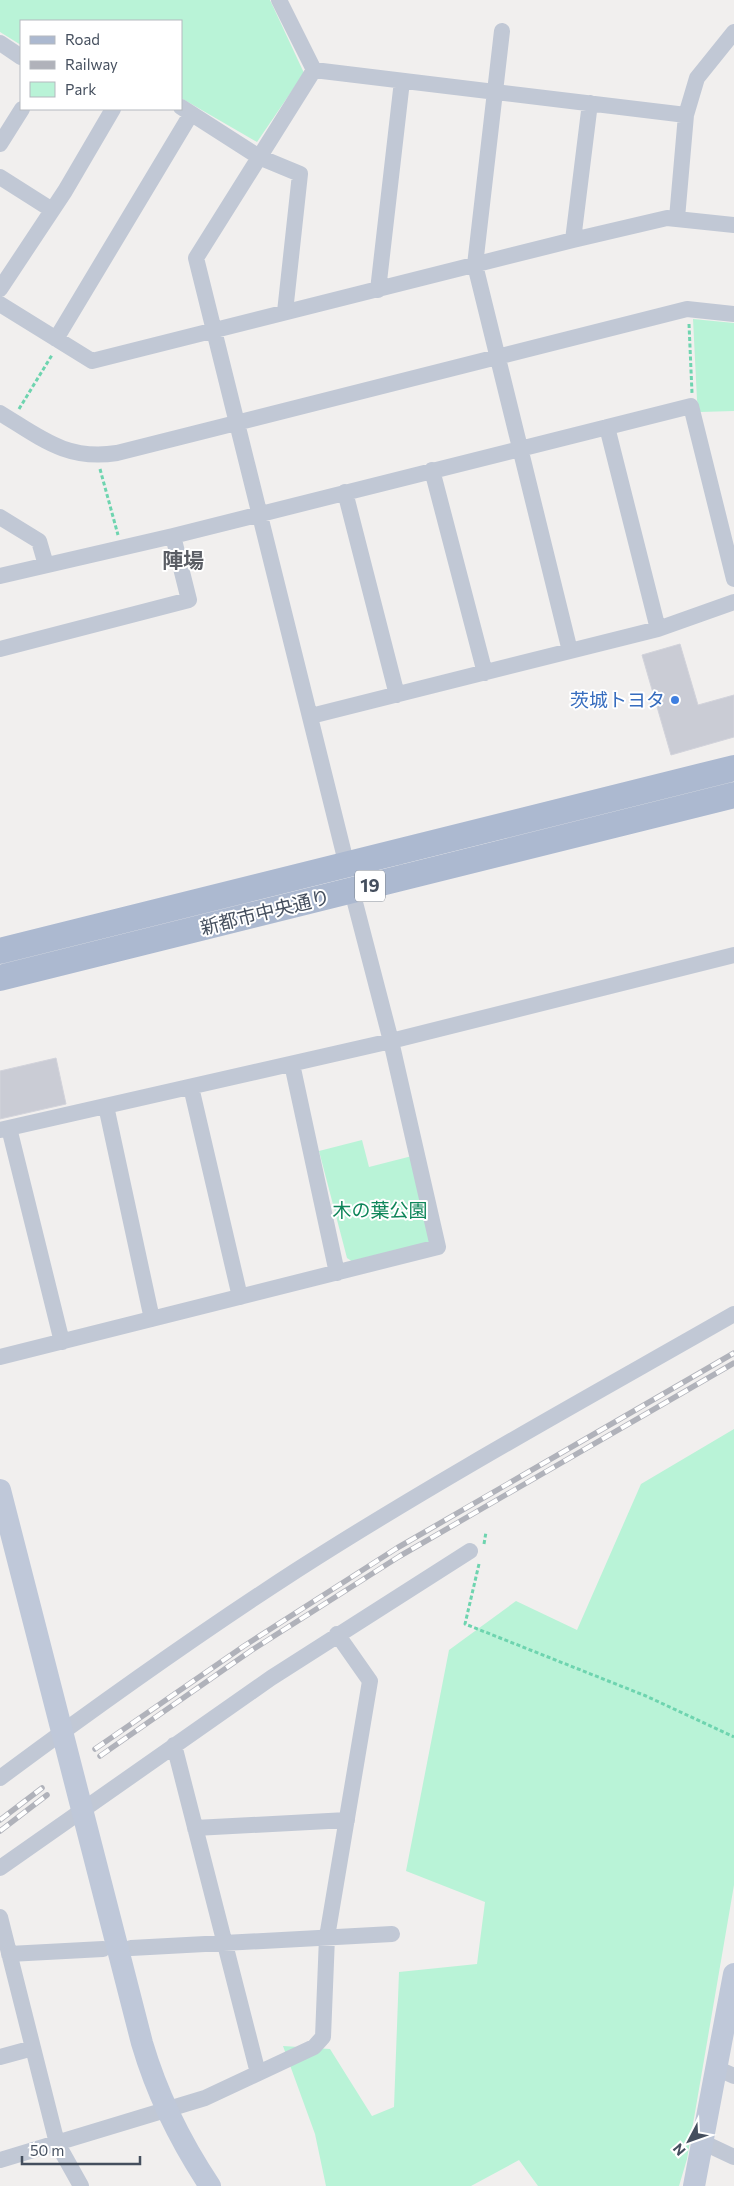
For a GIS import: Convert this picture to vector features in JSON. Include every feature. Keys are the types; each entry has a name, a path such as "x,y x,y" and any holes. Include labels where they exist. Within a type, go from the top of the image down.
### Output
{"main road":[{"name":"新都市中央通り","path":"0,978 734,768"},
{"name":"新都市中央通り","path":"0,951 734,795"}],"street":[{"path":"279,0 314,70"},
{"path":"502,31 475,266 570,652"},
{"path":"677,218 686,115 697,78 734,32"},
{"path":"0,43 20,56"},
{"path":"314,70 686,115"},
{"path":"0,1357 438,1247 391,1041 196,258 314,70"},
{"path":"378,290 402,81"},
{"path":"573,240 590,103"},
{"path":"0,144 21,110"},
{"path":"0,289 52,210 112,110"},
{"path":"58,340 186,111 259,157 300,174 285,312"},
{"path":"0,177 52,210"},
{"path":"0,304 92,361 667,218 734,225"},
{"path":"6,416 63,449 84,455 97,456 117,453 689,309 734,314"},
{"path":"0,576 173,536 691,406 734,579"},
{"path":"607,427 658,629"},
{"path":"432,470 485,673"},
{"path":"345,492 397,695"},
{"path":"0,517 39,541 46,565"},
{"path":"0,649 189,600 173,536"},
{"path":"311,716 658,629 734,602"},
{"path":"62,1342 5,1129 391,1041 734,955"},
{"path":"292,1064 337,1272"},
{"path":"190,1087 240,1297"},
{"path":"106,1106 152,1319"},
{"path":"0,1778 61,1732 208,1629 384,1516 734,1314"},
{"path":"0,1490 150,2072 186,2147 210,2186"},
{"path":"0,1868 174,1745 337,1634 478,1554"},
{"path":"0,2160 205,2098 314,2047 323,2037 327,1937 370,1681 337,1634"},
{"path":"174,1745 258,2073"},
{"path":"195,1828 347,1820"},
{"path":"0,1917 58,2143 81,2186"},
{"path":"131,1948 392,1934"},
{"path":"9,1954 103,1949"},
{"path":"694,2186 702,2142 725,2072 734,1974"},
{"path":"0,2057 33,2048"},
{"path":"702,2142 734,2158"}],"path":[{"path":"689,309 691,406"},
{"path":"6,416 58,340"},
{"path":"97,456 121,548"},
{"path":"486,1532 478,1554 465,1624 646,1696 734,1737"}],"green space":[{"path":"0,0 270,0 304,73 257,142 182,99 182,20 20,20 20,44 0,32"},
{"path":"693,319 734,323 734,411 700,412 697,400"},
{"name":"木の葉公園","path":"362,1140 369,1167 412,1156 432,1237 428,1244 353,1262 347,1258 319,1151"},
{"path":"734,1429 734,1885 687,2159 679,2186 538,2186 519,2160 471,2186 326,2186 315,2134 283,2046 330,2049 372,2116 394,2107 399,1972 477,1964 485,1902 406,1871 449,1650 516,1601 577,1630 641,1484"}],"building":[{"name":"茨城トヨタ","path":"680,644 698,705 734,695 734,737 671,755 642,655"},
{"path":"56,1058 66,1104 0,1119 0,1071"}],"railway":[{"path":"95,1749 244,1646 397,1548 734,1353"},
{"path":"100,1756 252,1650 400,1556 734,1363"},
{"path":"0,1820 42,1788"},
{"path":"0,1831 47,1795"}],"place":[{"name":"茨城トヨタ","path":"675,700"}],"district":[{"name":"陣場","path":"183,561"}]}
